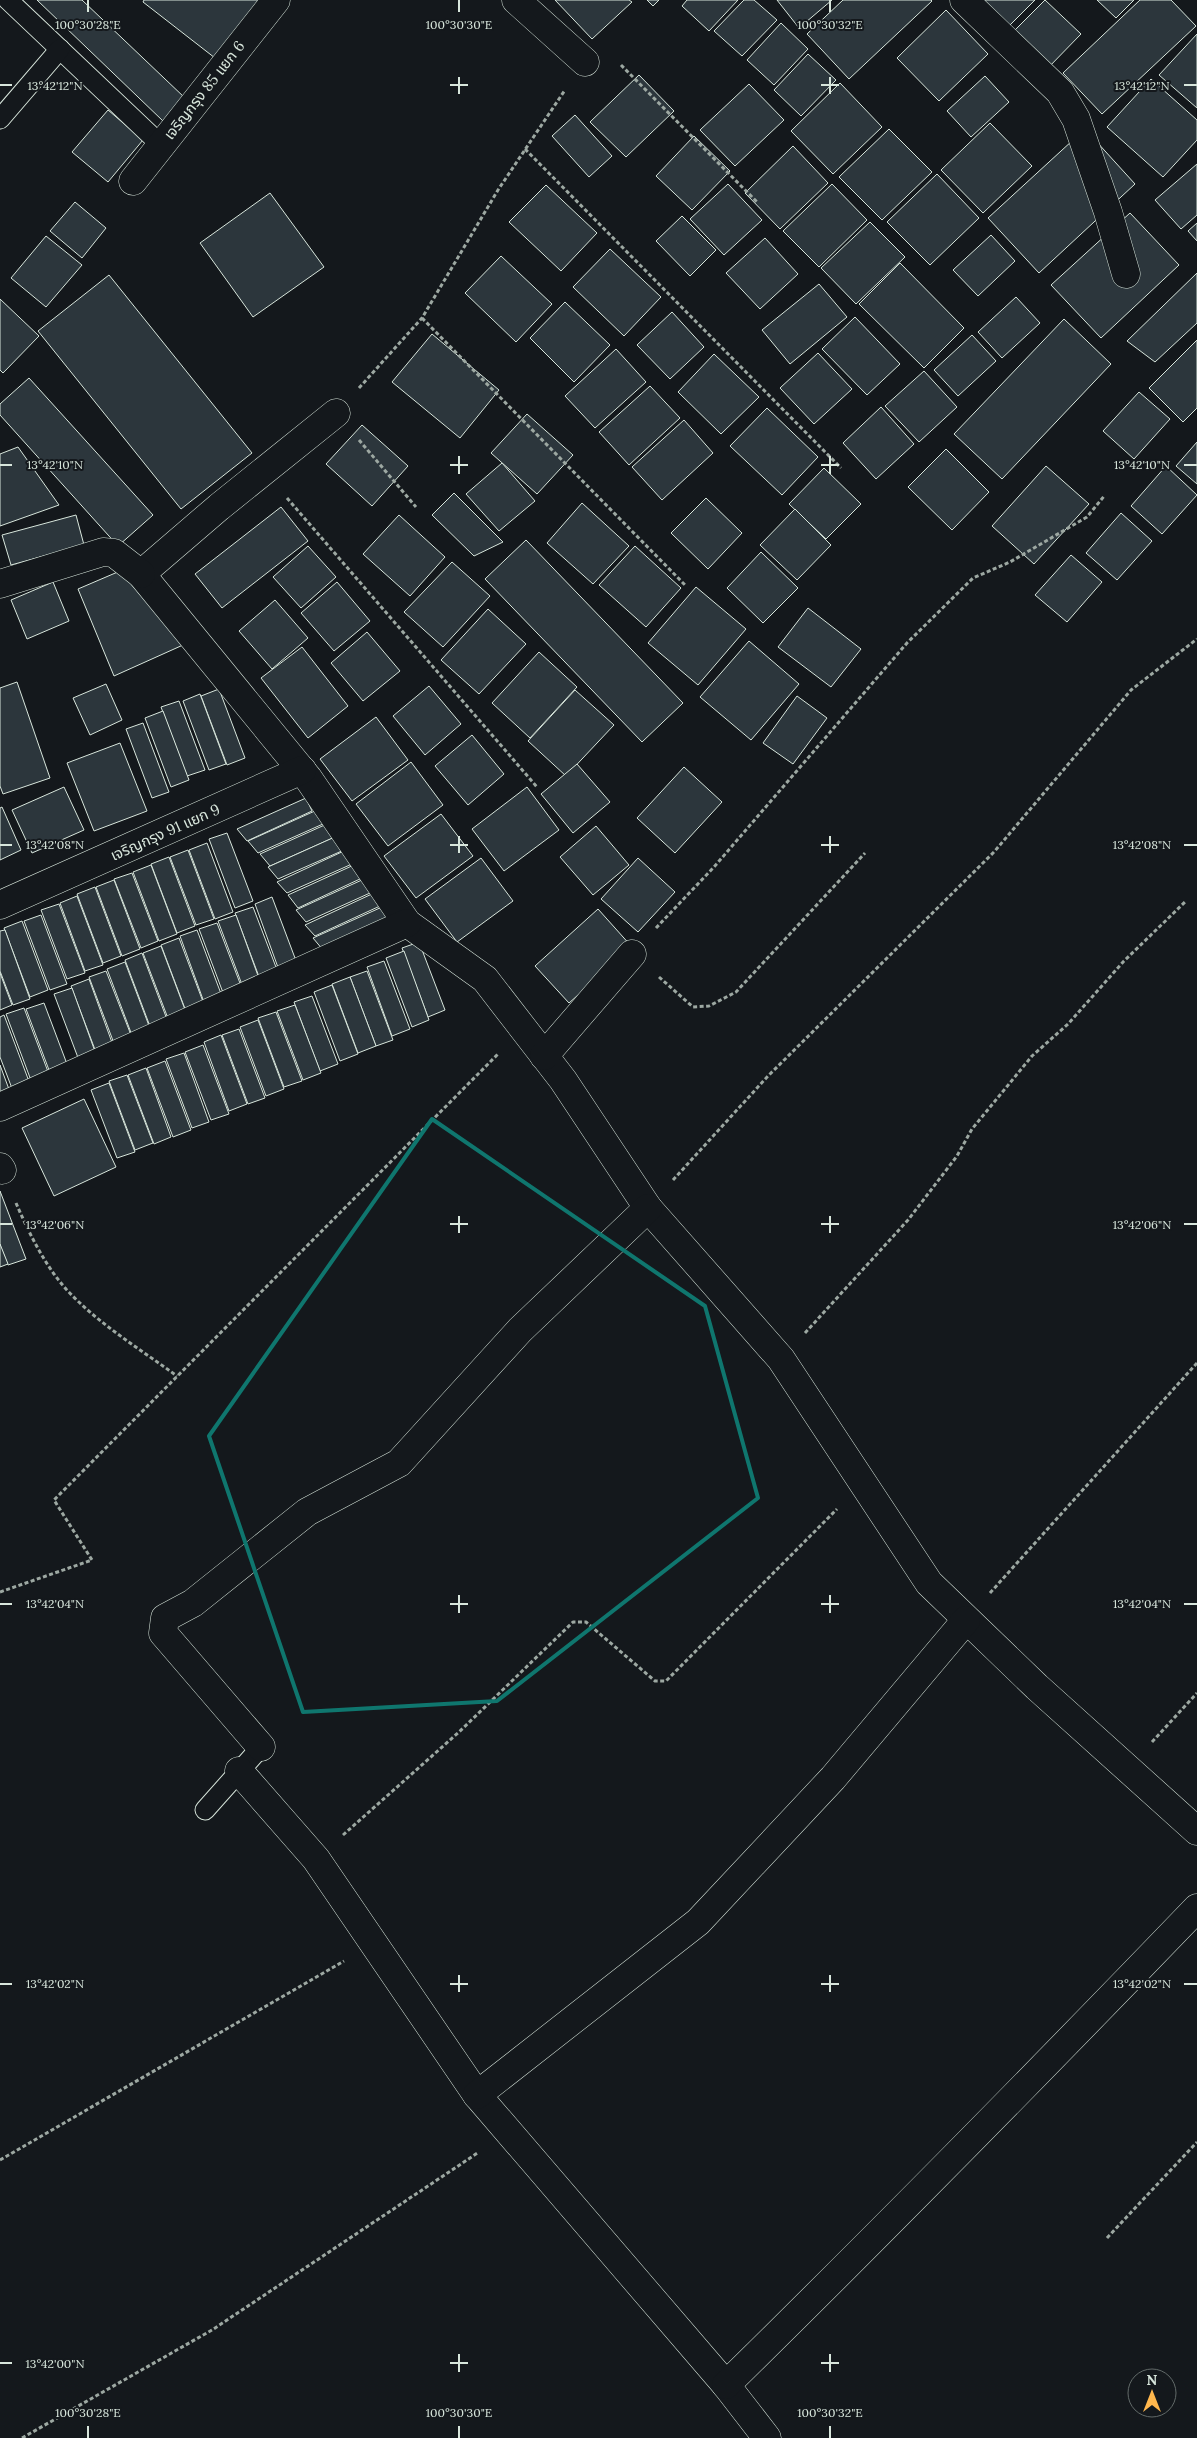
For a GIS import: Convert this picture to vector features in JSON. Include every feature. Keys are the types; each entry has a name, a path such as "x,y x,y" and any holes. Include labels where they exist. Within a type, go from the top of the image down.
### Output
{"street":[{"name":"เจริญกรุง 85 แยก 6","path":"132,181 276,0"},
{"path":"516,0 585,62"},
{"path":"964,0 1060,92 1076,119 1108,212 1126,274"},
{"path":"141,574 336,413"},
{"path":"0,584 103,552 114,553 141,574 302,770 407,923 485,980 563,1080 648,1208 781,1359 929,1584 1037,1687 1197,1831"},
{"name":"เจริญกรุง 91 แยก 9","path":"0,905 302,770"},
{"path":"0,1108 407,923"},
{"path":"544,1056 632,954"},
{"path":"261,1747 163,1633 165,1618 193,1603 307,1512 399,1463 520,1330 648,1208"},
{"path":"477,2095 698,1922 833,1778 966,1620"},
{"path":"239,1771 316,1859 372,1944 477,2095 726,2385 767,2438"},
{"path":"726,2385 874,2240 932,2177 1058,2052 1197,1908"}],"lane":[{"path":"8,0 161,145"},
{"path":"0,119 60,49"},
{"path":"205,1810 261,1747"}],"path":[{"path":"416,507 336,413 422,318 498,190 585,62 614,58 758,203"},
{"path":"525,148 841,468"},
{"path":"422,318 686,586"},
{"path":"264,471 537,787"},
{"path":"865,853 736,992 709,1006 693,1007 632,954 714,867 907,642 973,578 1010,562 1087,517 1105,495"},
{"path":"648,1208 768,1076 994,852 1131,690 1197,639"},
{"path":"781,1359 908,1220 957,1156 972,1129 1032,1056 1068,1024 1124,961 1186,902"},
{"path":"0,1592 92,1560 54,1500 523,1029"},
{"path":"1,1168 40,1254 65,1288 89,1312 177,1376"},
{"path":"966,1620 1197,1363"},
{"path":"316,1859 458,1732 573,1622 580,1620 586,1622 655,1681 666,1681 863,1482"},
{"path":"1127,1768 1197,1693"},
{"path":"0,2160 372,1944"},
{"path":"22,2438 212,2330 509,2132"},
{"path":"1107,2238 1197,2142"}],"highlighted area":[{"path":"432,1119 705,1306 758,1498 497,1701 303,1712 209,1436"}],"building":[{"path":"37,0 82,0 185,98 163,121"},
{"path":"144,0 260,0 215,58 143,2"},
{"path":"555,0 629,0 632,2 592,39"},
{"path":"647,0 659,0 653,6"},
{"path":"687,0 738,0 709,31 682,6"},
{"path":"744,0 754,0 777,20 742,56 714,31"},
{"path":"777,0 832,0 799,28"},
{"path":"843,0 932,1 849,79 807,34"},
{"path":"981,0 1035,0 1008,27"},
{"path":"1045,0 1081,34 1046,70 1010,35"},
{"path":"1097,0 1134,0 1116,18"},
{"path":"1140,0 1171,0 1196,26 1102,114 1063,73"},
{"path":"946,10 988,54 939,101 897,58"},
{"path":"781,23 808,49 774,85 747,60"},
{"path":"1197,34 1197,108 1159,75"},
{"path":"808,54 836,80 801,116 774,90"},
{"path":"639,75 674,111 626,157 590,122"},
{"path":"985,76 1009,102 971,137 947,111"},
{"path":"1151,79 1197,120 1197,140 1163,177 1107,127"},
{"path":"840,83 882,127 833,174 791,131"},
{"path":"749,84 784,120 735,166 700,130"},
{"path":"108,110 143,140 108,182 72,152"},
{"path":"575,115 612,156 589,177 552,136"},
{"path":"990,123 1032,166 983,213 941,170"},
{"path":"889,129 932,172 882,220 839,177"},
{"path":"1085,129 1135,184 1039,273 988,218"},
{"path":"694,136 730,171 692,210 656,176"},
{"path":"793,146 828,183 780,229 745,193"},
{"path":"1197,164 1197,215 1181,229 1155,200"},
{"path":"937,174 979,218 930,265 887,222"},
{"path":"728,184 762,220 724,255 690,219"},
{"path":"832,184 867,220 819,267 783,231"},
{"path":"546,185 597,233 561,271 509,222"},
{"path":"270,193 324,267 253,317 200,243"},
{"path":"75,202 106,228 82,258 50,231"},
{"path":"1130,213 1179,265 1101,338 1051,285"},
{"path":"682,216 716,250 690,276 656,241"},
{"path":"870,222 905,257 856,304 821,268"},
{"path":"1197,223 1197,241 1188,231"},
{"path":"991,235 1015,261 978,296 953,270"},
{"path":"46,236 82,265 46,307 11,278"},
{"path":"765,238 798,274 760,309 726,273"},
{"path":"610,249 661,297 624,336 573,287"},
{"path":"501,256 552,304 516,342 465,293"},
{"path":"900,263 964,328 924,368 859,304"},
{"path":"1197,273 1197,323 1155,362 1127,341"},
{"path":"109,275 252,453 181,509 38,331"},
{"path":"819,284 847,317 790,364 762,330"},
{"path":"1016,297 1040,323 1002,358 978,332"},
{"path":"0,299 39,336 3,373 0,370"},
{"path":"565,302 610,345 574,382 530,338"},
{"path":"672,312 704,347 670,379 637,345"},
{"path":"855,317 900,364 867,395 822,349"},
{"path":"1064,319 1111,364 1002,479 954,434"},
{"path":"432,334 499,390 460,438 392,382"},
{"path":"972,335 996,361 958,396 934,370"},
{"path":"1197,340 1197,408 1183,422 1149,388"},
{"path":"616,349 646,382 595,428 565,396"},
{"path":"818,353 852,389 814,424 780,388"},
{"path":"714,354 759,397 721,434 678,392"},
{"path":"924,371 957,407 919,442 885,406"},
{"path":"29,378 153,515 118,546 0,415 0,404"},
{"path":"650,386 680,418 629,465 599,432"},
{"path":"1139,392 1170,419 1134,459 1103,431"},
{"path":"881,407 914,444 876,479 843,443"},
{"path":"767,408 818,457 782,495 730,446"},
{"path":"527,414 573,455 537,494 491,453"},
{"path":"684,420 713,453 662,500 632,467"},
{"path":"362,425 408,466 372,506 326,464"},
{"path":"1197,442 1197,484 1176,466"},
{"path":"18,447 59,505 0,526 0,454"},
{"path":"946,449 989,492 952,530 908,487"},
{"path":"502,463 535,501 499,531 466,494"},
{"path":"1046,466 1089,504 1034,564 992,526"},
{"path":"1166,466 1197,495 1162,534 1131,506"},
{"path":"824,468 861,504 826,539 789,504"},
{"path":"454,493 503,542 474,556 432,515"},
{"path":"706,498 742,533 708,569 671,533"},
{"path":"582,503 629,546 593,584 547,543"},
{"path":"281,507 308,541 222,608 195,574"},
{"path":"795,509 831,545 797,580 760,545"},
{"path":"1121,513 1152,541 1117,580 1086,553"},
{"path":"76,515 84,545 11,565 2,535"},
{"path":"399,515 445,557 410,596 363,554"},
{"path":"526,540 683,703 642,742 485,579"},
{"path":"308,546 336,577 301,608 273,577"},
{"path":"635,546 681,588 646,627 599,585"},
{"path":"761,552 798,588 763,623 727,588"},
{"path":"1071,555 1102,582 1067,622 1035,595"},
{"path":"452,562 490,596 443,647 404,612"},
{"path":"120,571 183,645 114,676 78,589"},
{"path":"53,582 69,621 27,639 11,600"},
{"path":"337,582 370,621 334,651 301,613"},
{"path":"696,587 746,629 698,685 648,643"},
{"path":"275,600 308,638 272,669 239,631"},
{"path":"808,608 861,649 831,687 778,647"},
{"path":"488,609 526,644 479,694 441,660"},
{"path":"367,632 400,671 363,701 331,663"},
{"path":"749,641 799,684 751,740 700,697"},
{"path":"302,647 348,706 308,738 261,678"},
{"path":"539,652 577,687 530,738 492,703"},
{"path":"17,682 50,778 3,794 0,786 0,688"},
{"path":"106,684 122,720 90,735 73,698"},
{"path":"429,686 461,724 425,755 393,716"},
{"path":"219,689 245,758 227,765 201,696"},
{"path":"575,690 614,725 566,776 528,741"},
{"path":"200,694 226,764 209,770 183,701"},
{"path":"797,696 827,718 793,764 763,743"},
{"path":"179,701 205,770 187,776 161,707"},
{"path":"163,711 189,780 171,787 145,718"},
{"path":"376,717 408,760 352,801 320,759"},
{"path":"143,723 169,792 152,798 126,729"},
{"path":"472,735 504,774 468,805 435,766"},
{"path":"120,743 147,811 94,831 67,763"},
{"path":"411,762 443,805 388,846 356,804"},
{"path":"577,764 610,802 573,833 541,794"},
{"path":"684,767 722,802 675,853 637,818"},
{"path":"64,787 84,830 32,853 12,810"},
{"path":"527,787 559,830 504,871 472,829"},
{"path":"306,798 312,811 247,841 237,829"},
{"path":"2,807 21,850 0,860 0,808"},
{"path":"317,810 323,824 258,853 248,841"},
{"path":"441,814 473,856 416,898 384,856"},
{"path":"329,823 335,837 270,866 260,854"},
{"path":"596,826 629,865 593,895 560,857"},
{"path":"227,833 253,901 235,908 209,839"},
{"path":"337,836 344,850 278,879 268,867"},
{"path":"207,843 233,912 215,919 189,850"},
{"path":"188,850 214,919 196,925 170,857"},
{"path":"346,850 352,864 287,893 277,882"},
{"path":"169,857 195,926 177,933 151,864"},
{"path":"481,858 513,901 457,942 425,899"},
{"path":"638,858 675,892 638,932 601,899"},
{"path":"356,864 362,878 298,908 288,895"},
{"path":"151,865 177,934 159,941 133,872"},
{"path":"132,873 158,941 141,948 114,879"},
{"path":"364,879 370,893 306,922 296,910"},
{"path":"114,880 140,949 122,956 96,887"},
{"path":"95,887 121,956 103,963 77,894"},
{"path":"374,893 380,906 315,936 305,925"},
{"path":"77,896 103,965 85,971 60,903"},
{"path":"272,897 298,966 280,973 255,904"},
{"path":"59,904 85,973 67,979 41,910"},
{"path":"253,907 279,975 261,982 235,913"},
{"path":"382,907 388,921 323,950 313,938"},
{"path":"598,909 632,947 569,1003 535,966"},
{"path":"41,915 67,984 50,990 24,921"},
{"path":"236,915 261,984 244,990 218,921"},
{"path":"22,921 48,990 30,997 4,928"},
{"path":"217,923 243,991 225,998 199,929"},
{"path":"5,930 30,999 13,1005 0,971 0,931"},
{"path":"197,930 223,999 205,1005 180,936"},
{"path":"179,938 205,1007 187,1014 161,945"},
{"path":"419,942 445,1010 428,1017 402,948"},
{"path":"161,946 187,1015 169,1021 143,953"},
{"path":"404,951 429,1020 412,1027 386,958"},
{"path":"142,953 168,1022 151,1029 125,960"},
{"path":"384,961 410,1029 392,1036 367,967"},
{"path":"125,962 151,1031 133,1038 107,969"},
{"path":"106,971 133,1040 115,1046 89,977"},
{"path":"367,971 393,1040 376,1046 350,977"},
{"path":"0,973 12,1005 0,1010"},
{"path":"350,977 376,1046 358,1053 332,984"},
{"path":"89,979 114,1048 97,1055 71,986"},
{"path":"332,985 358,1054 340,1061 314,992"},
{"path":"72,988 97,1057 80,1063 54,994"},
{"path":"312,996 338,1064 320,1071 294,1002"},
{"path":"44,1003 70,1072 52,1078 26,1009"},
{"path":"295,1005 321,1073 303,1080 277,1011"},
{"path":"24,1008 50,1077 32,1083 6,1014"},
{"path":"276,1012 302,1081 284,1087 258,1018"},
{"path":"4,1015 30,1084 13,1091 0,1057 0,1017"},
{"path":"258,1020 284,1089 266,1096 240,1027"},
{"path":"239,1029 265,1098 248,1104 222,1035"},
{"path":"221,1035 247,1104 229,1111 204,1042"},
{"path":"203,1045 229,1114 211,1120 185,1052"},
{"path":"184,1053 209,1122 192,1128 166,1059"},
{"path":"165,1061 191,1130 173,1137 147,1068"},
{"path":"0,1065 10,1092 0,1096"},
{"path":"146,1068 171,1137 154,1144 128,1075"},
{"path":"127,1075 153,1143 135,1150 109,1081"},
{"path":"109,1083 135,1152 117,1158 91,1090"},
{"path":"84,1099 116,1167 54,1196 22,1128"},
{"path":"0,1191 26,1259 8,1265 0,1245"},
{"path":"0,1244 8,1264 0,1267"}]}
